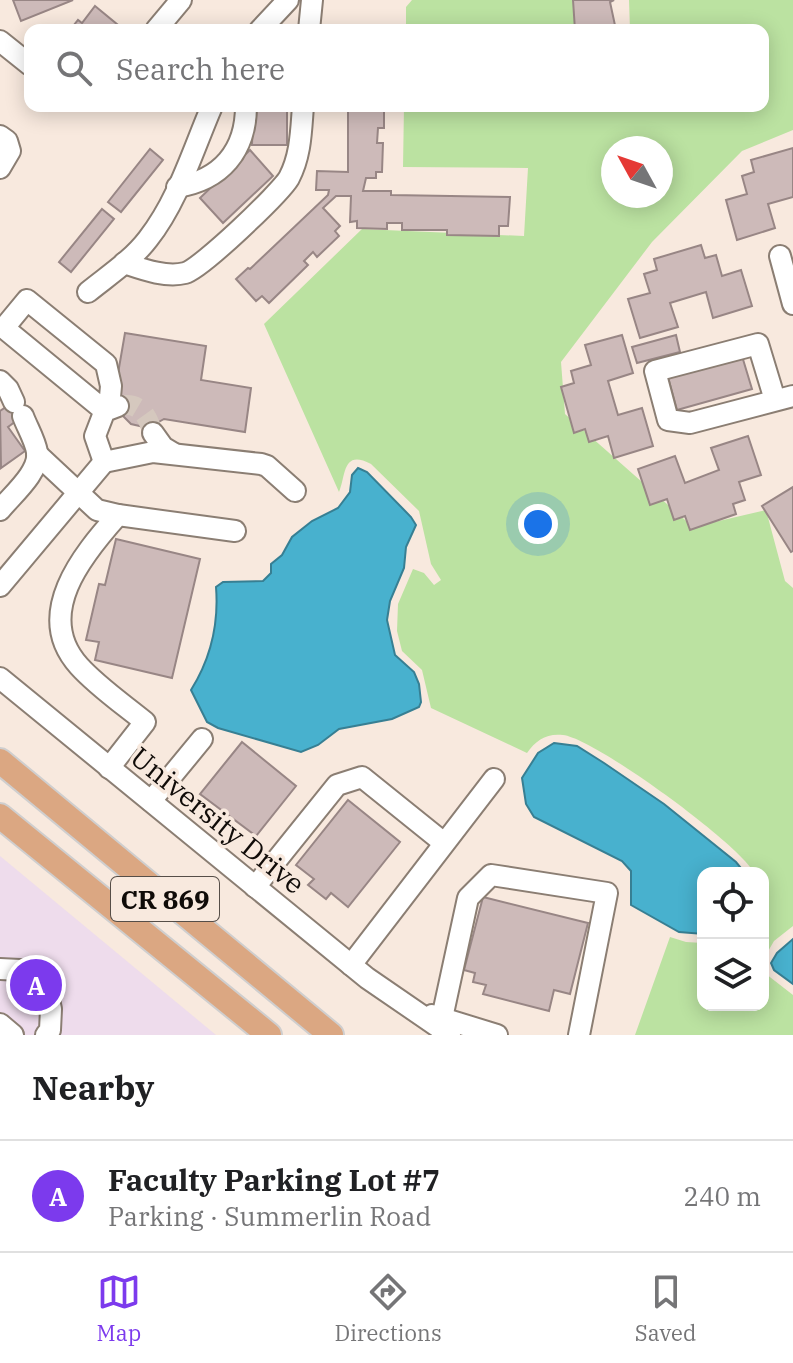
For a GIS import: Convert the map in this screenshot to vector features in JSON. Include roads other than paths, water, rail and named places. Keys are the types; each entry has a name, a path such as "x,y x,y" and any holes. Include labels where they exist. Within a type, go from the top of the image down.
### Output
{"main road":[{"name":"CR 869","path":"0,761 331,1035"},
{"name":"CR 869","path":"0,816 269,1035"}],"street":[{"path":"161,24 181,0"},
{"path":"266,24 288,0"},
{"path":"310,24 312,0"},
{"path":"0,41 24,60"},
{"path":"88,292 149,239 177,187 209,112"},
{"path":"177,187 201,183 231,158 246,128 246,112"},
{"path":"124,263 154,272 185,273 217,250 288,180 300,152 303,112"},
{"path":"0,136 7,141 10,151 0,168"},
{"path":"780,256 793,304"},
{"path":"104,462 95,436 112,408 106,364 27,300 4,328 112,408"},
{"path":"758,344 784,398 690,423 668,420 655,371 758,344"},
{"path":"0,381 8,389 37,454 31,472 0,510"},
{"path":"153,433 163,447 173,453"},
{"path":"0,586 104,462 153,452 261,464 295,491"},
{"path":"37,454 97,510 235,531"},
{"path":"109,768 145,722 77,664 66,647 59,627 60,607 67,585 101,534 118,515"},
{"name":"University Drive","path":"0,678 401,1004 446,1027 497,1035"},
{"path":"151,801 202,739"},
{"path":"255,887 337,785 362,777 444,843"},
{"path":"351,965 494,779"},
{"path":"446,1027 468,898 491,875 607,893 579,1035"},
{"path":"0,969 20,970 48,995 50,1033"},
{"path":"0,1024 13,1035"}],"water":[{"path":"358,468 367,472 416,525 406,547 404,568 390,601 387,620 395,655 414,672 419,684 419,707 392,719 339,729 318,745 301,752 207,722 191,690 204,666 212,641 216,587 223,582 263,581 271,573 271,564 282,555 292,537 312,521 338,508 350,492 352,475"},
{"path":"554,743 577,746 664,804 736,862 740,867 697,867 697,934 679,932 631,905 631,871 622,861 534,817 526,804 522,778 538,753"},
{"path":"793,939 793,984 774,970 771,963"}],"tunnel":[{"path":"118,406 132,406 142,411 153,433"}],"place":[{"name":"Faculty Parking Lot #7","path":"36,985"}]}
